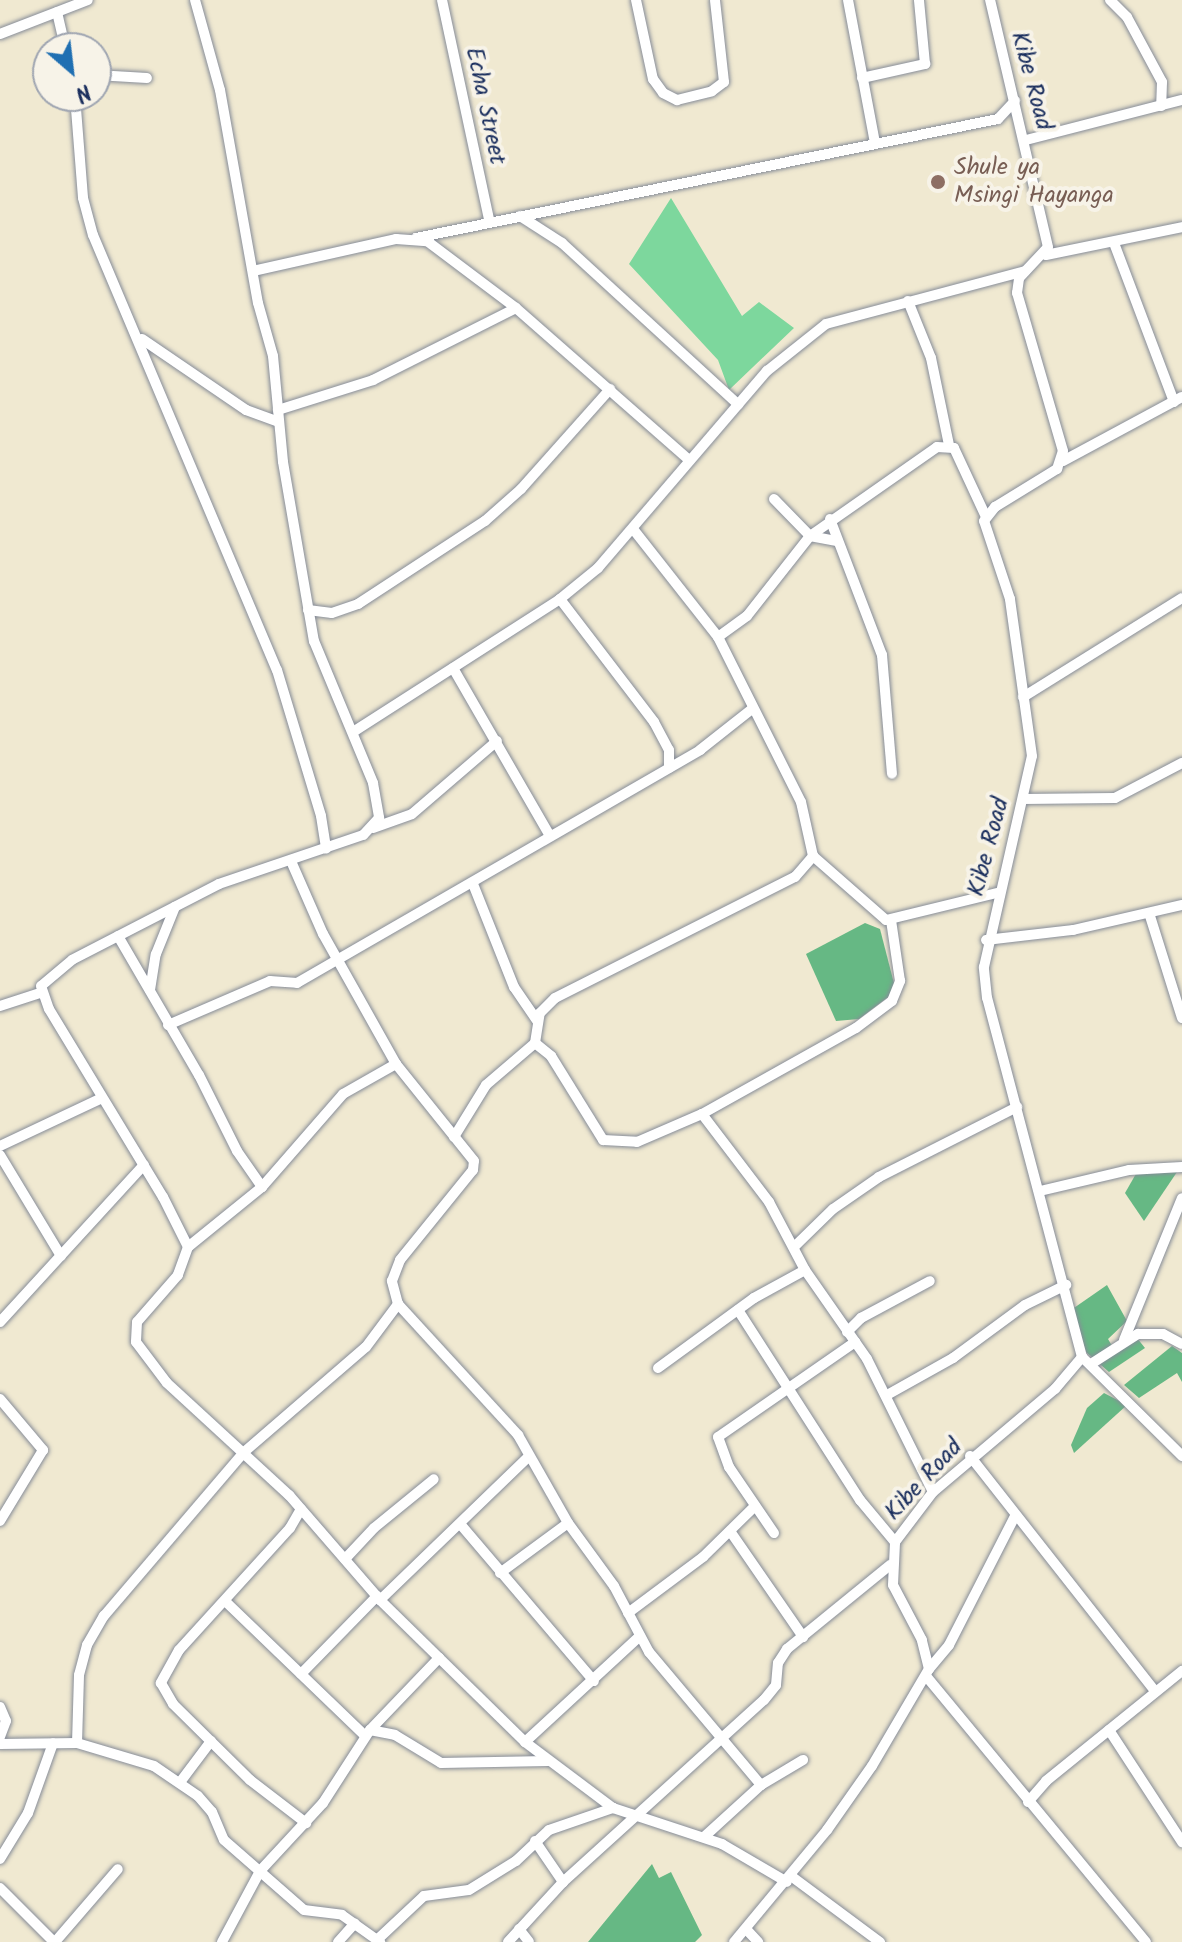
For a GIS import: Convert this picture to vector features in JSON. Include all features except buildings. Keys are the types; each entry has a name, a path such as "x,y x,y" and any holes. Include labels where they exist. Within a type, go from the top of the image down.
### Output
{"street":[{"path":"0,34 88,0"},
{"path":"195,0 220,90 253,271 273,356 279,422 308,610 320,661 353,732 379,804 373,828"},
{"name":"Echa Street","path":"442,0 489,220"},
{"path":"636,0 653,79 663,93 677,100 712,91 724,82 715,0"},
{"path":"848,0 875,143"},
{"path":"862,78 925,64 919,0"},
{"name":"Kibe Road","path":"990,0 1045,223 1046,255"},
{"path":"1114,1 1162,82 1161,106"},
{"path":"57,12 61,32"},
{"path":"112,76 147,78"},
{"path":"1026,140 1182,100"},
{"path":"253,271 489,220 998,119 1015,101"},
{"path":"77,112 86,213 277,670 321,816 326,849"},
{"path":"520,216 562,243 738,404"},
{"path":"1063,461 1061,437 1017,293 1027,271 1046,255 1182,227"},
{"path":"416,238 436,246 516,308 689,460"},
{"path":"986,517 1050,476 1063,461 1178,400 1114,243"},
{"path":"353,732 560,599 633,529 767,371 826,324 1027,271"},
{"name":"Kibe Road","path":"890,1565 895,1542 933,1492 970,1456 1086,1361 987,998 986,940 1032,756 1010,599 984,528 986,517 958,454 949,445 931,358 908,301"},
{"path":"278,410 373,380 516,308"},
{"path":"139,335 168,361 246,410 279,422"},
{"path":"308,610 332,613 358,604 485,521 610,389"},
{"path":"724,650 734,629 810,536 918,457 949,445"},
{"path":"774,499 810,536 836,541"},
{"path":"830,519 882,655 892,774"},
{"path":"633,529 718,637 801,802 813,856 844,879 880,917 891,920 960,898 997,893"},
{"path":"1023,697 1182,598"},
{"path":"560,599 654,722 669,750 669,768"},
{"path":"718,637 734,629"},
{"path":"453,668 549,834"},
{"path":"168,1025 270,981 297,983 336,958 473,884 549,834 669,768 752,709"},
{"path":"0,1006 40,993 51,973 175,907 248,873 326,849 412,814 480,761 497,741"},
{"path":"1023,799 1115,798 1182,763"},
{"path":"454,1137 486,1085 535,1043 538,1022 555,998 795,877 813,856"},
{"path":"291,861 336,958 396,1064 474,1161 473,1170 400,1260 392,1281 398,1304 518,1435 527,1458 568,1523 606,1573 640,1636 761,1785"},
{"path":"473,884 514,987 538,1022"},
{"path":"986,940 1150,916 1182,905"},
{"path":"150,992 156,954 175,907"},
{"path":"1150,916 1182,1018"},
{"path":"535,1043 551,1056 603,1140 637,1142 702,1114 845,1034 892,1001 900,981 891,920"},
{"path":"118,936 237,1151 262,1187"},
{"path":"40,993 144,1165 188,1247"},
{"path":"396,1064 343,1094 262,1187 188,1247 178,1275 137,1322 136,1342 167,1383 301,1509 379,1598 548,1761 613,1808 704,1837 789,1879 880,1942"},
{"path":"0,1146 102,1098"},
{"path":"794,1247 833,1209 879,1177 1017,1107"},
{"path":"702,1114 762,1191 805,1270 855,1342 887,1395 933,1492"},
{"path":"0,1155 61,1256"},
{"path":"0,1322 144,1165"},
{"path":"1040,1191 1129,1170 1182,1167"},
{"path":"1124,1340 1182,1198"},
{"path":"658,1368 738,1310 805,1270"},
{"path":"844,1328 930,1281"},
{"path":"887,1395 953,1358 1025,1305 1066,1285"},
{"path":"77,1743 79,1675 87,1645 112,1606 243,1453 355,1358 398,1304"},
{"path":"738,1310 860,1500 895,1542"},
{"path":"1182,1344 1153,1332 1124,1340 1086,1361 1182,1456"},
{"path":"774,1533 729,1467 718,1437 855,1342"},
{"path":"0,1399 43,1450 0,1521"},
{"path":"970,1456 1014,1518 1156,1692"},
{"path":"301,1674 379,1598 461,1525 527,1458"},
{"path":"345,1559 374,1528 434,1479"},
{"path":"628,1613 730,1531 755,1506"},
{"path":"301,1509 290,1528 169,1663 161,1683 173,1704 271,1799 306,1823"},
{"path":"734,1942 789,1879 872,1766 927,1673 949,1645 1014,1518"},
{"path":"500,1573 568,1523"},
{"path":"290,1528 313,1525"},
{"path":"461,1525 594,1681"},
{"path":"730,1531 803,1637"},
{"path":"508,1942 563,1882 641,1815 719,1737 773,1690 781,1655 890,1565 927,1673 1028,1802 1146,1942"},
{"path":"225,1601 366,1732 395,1735 441,1763 548,1761"},
{"path":"525,1742 640,1636"},
{"path":"222,1942 260,1871 306,1823 366,1732 439,1658"},
{"path":"1028,1802 1182,1671"},
{"path":"0,1707 6,1721 0,1737"},
{"path":"1109,1730 1182,1842"},
{"path":"181,1781 211,1741"},
{"path":"0,1859 28,1813 53,1743"},
{"path":"0,1744 77,1743 134,1757 181,1781 209,1807 224,1840 310,1913 342,1915 379,1941 424,1896 469,1890 516,1861 535,1841 571,1820 613,1808"},
{"path":"704,1837 761,1785 803,1760"},
{"path":"535,1841 563,1882"},
{"path":"0,1888 55,1942 118,1869"},
{"path":"338,1942 355,1923"},
{"path":"519,1929 529,1942"},
{"path":"746,1929 758,1942"}],"green space":[{"path":"671,198 742,316 759,302 794,328 729,390 718,360 629,264"},
{"path":"865,923 880,929 896,991 859,1019 836,1021 806,954"},
{"path":"1137,1172 1177,1172 1144,1221 1125,1193"},
{"path":"1107,1285 1127,1321 1108,1339 1115,1351 1137,1338 1145,1348 1109,1372 1086,1352 1071,1310"},
{"path":"1172,1346 1182,1353 1182,1382 1177,1373 1139,1398 1124,1385"},
{"path":"1104,1393 1127,1405 1074,1453 1071,1445 1087,1408"},
{"path":"652,1864 659,1878 671,1872 702,1935 695,1942 588,1942"}],"place":[{"name":"Shule ya Msingi Hayanga","path":"938,182"}]}
